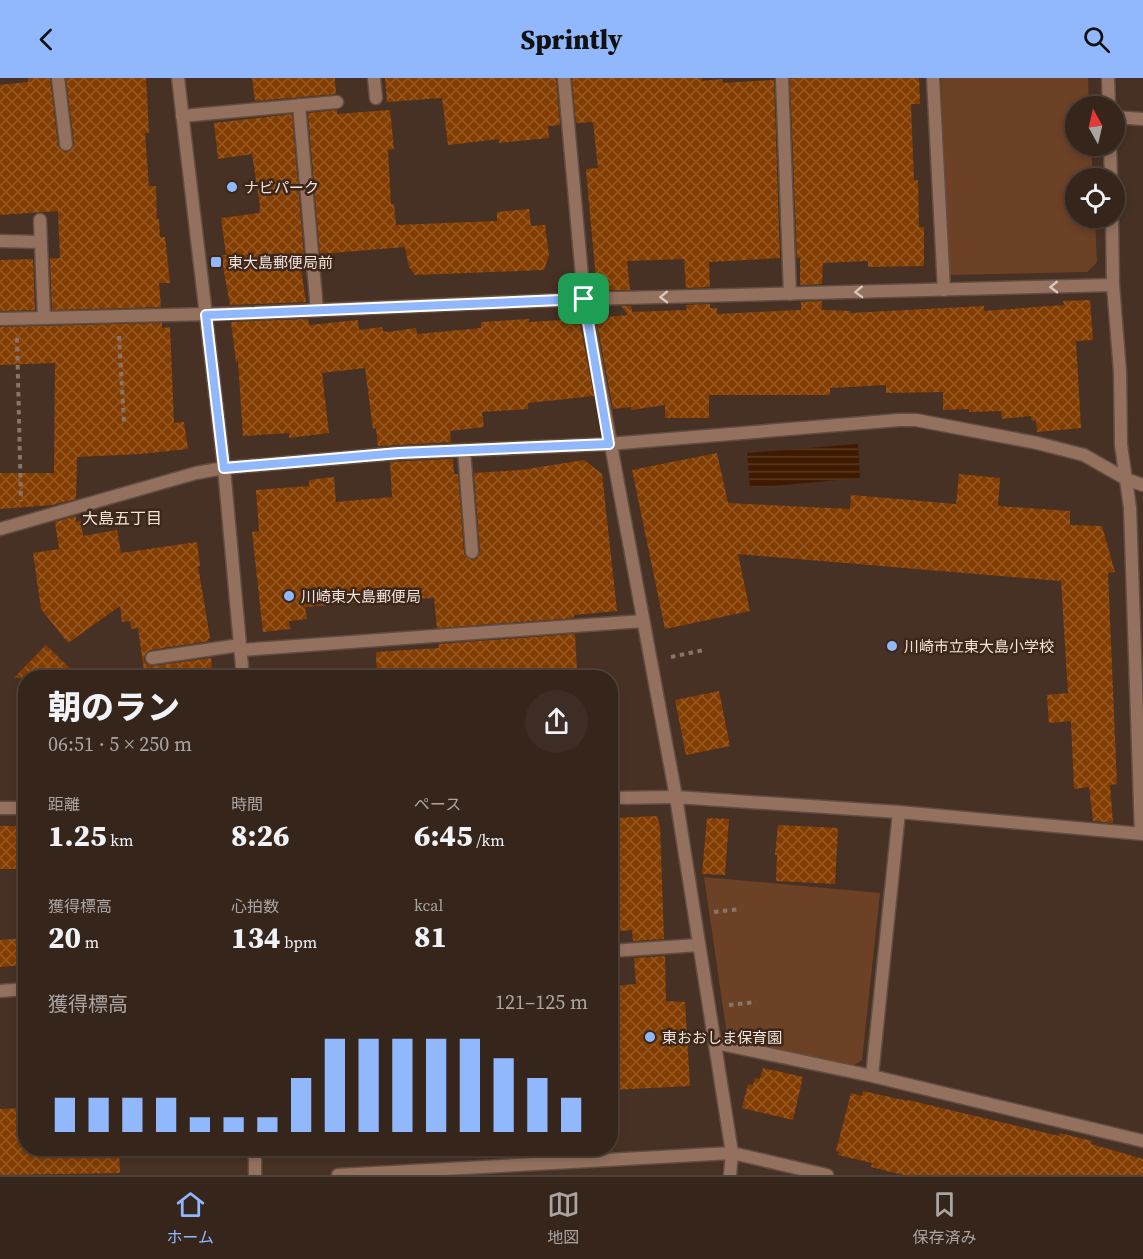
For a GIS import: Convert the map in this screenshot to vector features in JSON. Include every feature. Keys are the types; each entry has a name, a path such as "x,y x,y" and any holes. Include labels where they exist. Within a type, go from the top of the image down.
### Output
{"street":[{"path":"58,78 66,144"},
{"path":"178,78 224,468 242,670"},
{"path":"374,78 376,98"},
{"path":"564,78 584,299 696,914 732,1153 730,1175"},
{"path":"782,78 790,294"},
{"path":"933,78 944,290"},
{"path":"1108,78 1109,96"},
{"path":"182,116 337,102"},
{"path":"299,105 317,310"},
{"path":"1125,118 1143,119"},
{"path":"40,220 44,318"},
{"path":"618,798 676,797 899,812 1142,834 1130,508 1121,445 1120,372 1113,285 1112,228"},
{"path":"0,242 40,242"},
{"path":"0,319 206,315 584,299 1113,285"},
{"path":"0,529 196,473 224,468 399,453 609,444 916,420 1037,443 1084,455 1126,479 1143,485"},
{"path":"464,450 472,552"},
{"path":"152,658 241,648 643,621"},
{"path":"0,808 18,808"},
{"path":"872,1076 899,812"},
{"path":"618,950 699,945"},
{"path":"0,991 18,990"},
{"path":"716,1043 872,1076 1143,1141"},
{"path":"338,1175 732,1153 827,1175"},
{"path":"255,1156 255,1175"}],"path":[{"path":"118,317 124,422"},
{"path":"17,319 21,523"},
{"path":"650,661 704,650"},
{"path":"696,914 740,909"},
{"path":"710,1008 756,1002"}],"shaded area":[{"path":"941,78 1088,78 1089,96 1065,96 1065,156 1092,156 1092,168 1065,168 1065,228 1095,228 1097,262 1087,272 948,275"},
{"path":"858,444 860,478 750,488 747,453"},
{"path":"704,877 880,893 862,1060 851,1067 738,1043 727,1035"}],"building":[{"path":"28,78 50,78 58,145 66,152 71,150 74,143 66,78 146,78 149,133 145,133 149,186 156,186 157,219 159,219 160,237 165,237 170,283 159,283 161,307 52,310 50,258 60,258 58,211 0,215 0,85 28,82"},
{"path":"252,78 335,78 336,94 255,101"},
{"path":"385,78 556,78 560,125 548,126 549,138 499,143 499,139 448,145 442,98 387,102"},
{"path":"572,78 702,78 702,81 722,79 723,83 774,80 780,258 709,262 710,287 686,288 684,259 627,261 630,290 606,290 596,279 586,169 598,168 593,122 576,123"},
{"path":"919,78 920,104 911,104 914,180 918,180 919,227 924,227 924,266 868,267 868,261 823,263 822,284 800,285 790,79"},
{"path":"337,110 337,114 390,110 394,149 388,150 391,204 394,204 396,225 497,221 497,212 529,209 531,226 545,225 549,255 544,270 415,275 409,267 405,247 320,254 308,113"},
{"path":"292,114 304,256 299,256 306,302 230,305 221,255 226,255 221,218 259,213 260,206 252,154 218,159 214,123"},
{"path":"33,259 35,310 0,311 0,260"},
{"path":"1090,300 1093,340 1076,341 1081,428 1037,432 1036,420 1032,421 1031,416 1002,419 1001,411 943,410 943,392 886,393 886,385 830,388 830,395 709,395 709,418 665,418 665,405 632,410 631,407 613,409 596,318 628,315 621,306 631,306 632,312 687,310 686,305 710,304 710,308 717,308 717,314 801,310 801,302 822,301 822,310 850,311 850,313 984,306 984,311 1064,305 1063,301"},
{"path":"308,319 309,325 358,320 359,330 382,327 383,331 388,332 416,328 417,334 481,328 481,322 579,319 594,396 528,403 528,409 482,412 484,427 450,431 451,442 378,446 376,428 373,429 365,368 322,373 329,433 289,438 289,433 243,436 238,361 236,362 231,322"},
{"path":"162,323 162,328 170,327 174,423 184,422 188,449 77,457 76,499 52,505 0,509 0,473 54,473 55,363 0,365 0,327"},
{"path":"717,453 728,503 850,509 851,495 956,504 959,474 1000,478 998,506 1070,511 1070,525 1102,526 1115,572 1108,573 1117,784 1110,785 1113,823 1093,821 1089,787 1074,789 1071,721 1049,723 1047,695 1068,693 1061,581 738,554 750,611 665,629 632,470"},
{"path":"453,459 454,474 458,474 464,553 472,560 477,558 480,551 474,473 521,470 584,460 602,474 617,611 574,615 574,618 437,628 434,598 391,600 305,607 307,619 289,621 290,629 263,632 252,532 259,531 256,490 309,486 309,480 334,477 336,502 392,497 390,462"},
{"path":"76,516 76,522 81,521 83,536 117,530 121,553 197,542 200,566 198,566 209,641 150,650 145,654 144,659 146,664 153,666 211,658 212,670 144,670 138,628 131,629 130,621 122,622 120,606 68,643 41,609 33,553 59,549 55,522"},
{"path":"575,634 577,670 377,670 376,652 439,648 438,644"},
{"path":"46,645 72,670 22,670"},
{"path":"719,691 730,746 686,755 675,700"},
{"path":"657,816 660,826 664,939 633,941 632,930 618,931 618,818"},
{"path":"707,818 729,819 725,875 702,874"},
{"path":"778,825 838,828 835,884 776,881 777,855 775,855"},
{"path":"0,826 18,826 18,869 0,869"},
{"path":"18,939 18,966 0,967 0,940"},
{"name":"東おおしま保育園","path":"665,956 666,1001 685,1002 690,1086 618,1090 618,985 636,984 634,958"},
{"path":"763,1068 803,1077 793,1120 742,1108 748,1084 753,1085 755,1078 760,1079"},
{"path":"863,1091 1059,1136 1060,1133 1092,1141 1091,1144 1143,1159 1143,1175 903,1175 871,1167 872,1163 838,1155 839,1152 836,1151 851,1093 862,1096"},
{"path":"18,1108 18,1156 119,1156 120,1173 0,1175 0,1109"}],"place":[{"name":"ナビパーク","path":"232,187"},
{"name":"東大島郵便局前","path":"216,262"},
{"name":"川崎東大島郵便局","path":"289,596"},
{"name":"川崎市立東大島小学校","path":"892,646"},
{"name":"東おおしま保育園","path":"650,1037"}],"district":[{"name":"大島五丁目","path":"122,518"}],"route":[{"path":"584,299 609,444 399,453 224,468 206,315 584,299"}]}
